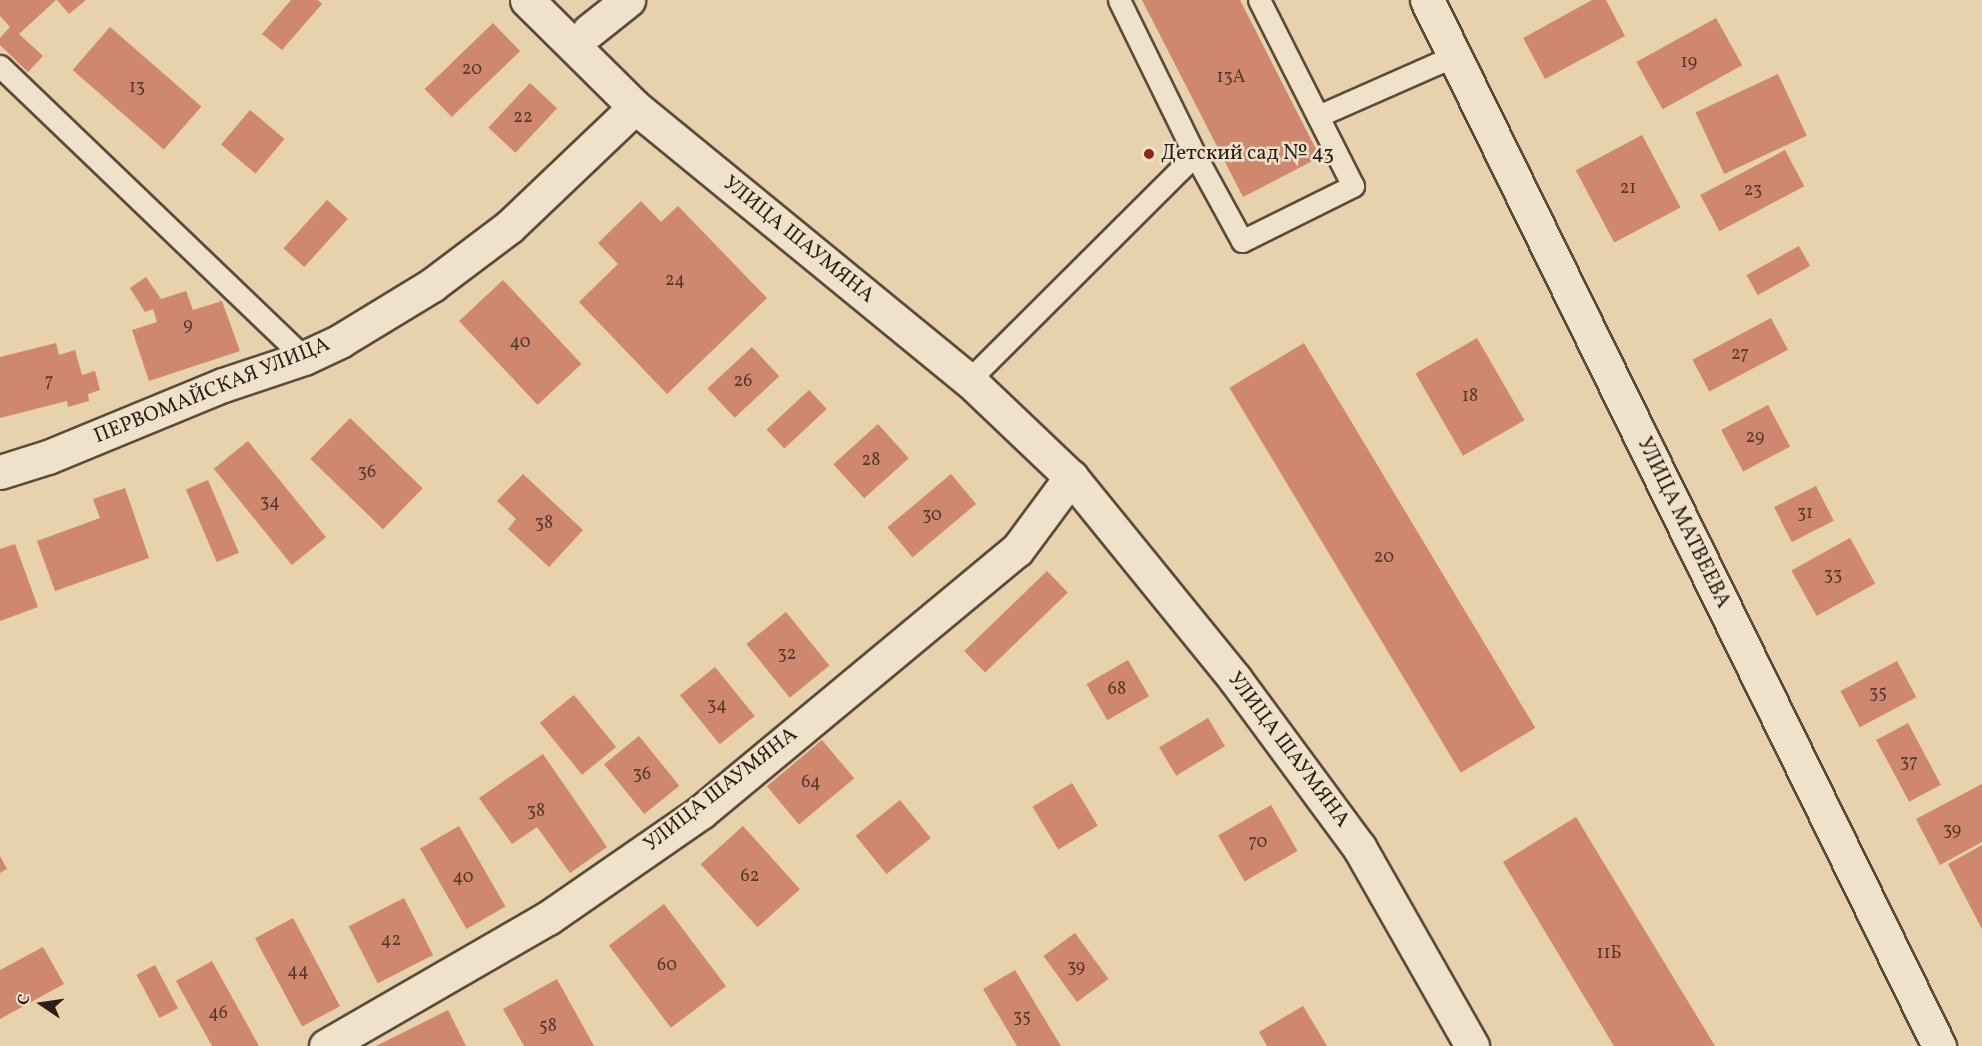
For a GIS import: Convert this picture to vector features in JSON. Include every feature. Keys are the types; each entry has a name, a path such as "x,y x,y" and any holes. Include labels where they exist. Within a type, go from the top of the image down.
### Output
{"street":[{"name":"УЛИЦА ШАУМЯНА","path":"527,0 635,107 969,380 1071,477 1235,679 1359,847 1472,1046"},
{"path":"590,31 628,0"},
{"name":"УЛИЦА МАТВЕЕВА","path":"1427,0 1938,1046"},
{"name":"ПЕРВОМАЙСКАЯ УЛИЦА","path":"0,472 48,457 223,385 304,358 340,341 432,285 501,233 635,107"},
{"name":"УЛИЦА ШАУМЯНА","path":"326,1046 548,918 701,812 1017,550 1071,477"}],"lane":[{"path":"1119,0 1195,155 1242,241 1353,186 1259,0"},
{"path":"1318,116 1454,56"},
{"path":"0,66 304,358"},
{"path":"969,380 1195,155"}],"building":[{"path":"0,0 56,0 19,34 43,56 28,72 0,45 0,38 10,27 0,16"},
{"path":"57,0 86,0 69,14"},
{"path":"291,0 318,0 322,4 282,50 262,34"},
{"path":"1142,0 1240,0 1320,157 1243,197"},
{"path":"1592,0 1606,0 1625,36 1545,79 1523,38"},
{"path":"1716,18 1742,65 1663,109 1636,62"},
{"path":"493,23 520,51 452,117 425,89"},
{"path":"110,27 201,106 164,149 73,70"},
{"path":"1778,74 1807,136 1724,174 1696,112"},
{"path":"530,83 557,108 515,153 488,128"},
{"path":"250,110 284,139 256,173 221,144"},
{"path":"1642,135 1680,207 1614,243 1576,170"},
{"path":"1785,150 1804,186 1719,231 1700,195"},
{"path":"327,200 348,219 304,267 284,248"},
{"path":"641,201 661,222 678,206 767,298 667,394 579,302 618,264 598,243"},
{"path":"1799,246 1810,266 1758,295 1747,275"},
{"path":"146,277 161,299 186,291 193,310 222,301 240,351 149,381 132,330 157,322 153,309 145,312 130,288"},
{"path":"503,280 581,364 538,405 459,321"},
{"path":"1771,318 1788,350 1709,392 1692,360"},
{"path":"1477,338 1524,420 1463,456 1416,374"},
{"path":"56,343 59,355 75,350 82,375 95,371 100,390 88,394 89,401 68,407 67,401 0,418 0,357"},
{"path":"1304,343 1535,728 1461,773 1229,388"},
{"path":"752,347 779,376 735,418 707,389"},
{"path":"809,390 827,409 784,449 767,430"},
{"path":"1768,405 1790,446 1743,471 1721,430"},
{"path":"350,418 423,488 383,529 310,459"},
{"path":"878,424 909,458 864,498 833,464"},
{"path":"248,441 326,537 292,565 214,469"},
{"path":"523,474 583,530 549,567 508,529 516,519 497,501"},
{"path":"951,474 976,504 912,557 887,527"},
{"path":"208,480 239,553 217,562 186,489"},
{"path":"1816,486 1834,521 1792,542 1774,507"},
{"path":"125,488 149,558 55,591 37,541 100,518 93,499"},
{"path":"1850,538 1875,583 1817,616 1791,570"},
{"path":"15,544 38,607 0,621 0,549"},
{"path":"1047,571 1068,593 985,672 964,651"},
{"path":"786,612 829,666 790,698 746,644"},
{"path":"1128,660 1149,696 1107,720 1086,684"},
{"path":"1897,661 1916,697 1860,727 1840,691"},
{"path":"715,667 755,716 720,744 680,695"},
{"path":"574,695 616,747 582,775 540,723"},
{"path":"1208,718 1225,746 1176,776 1159,747"},
{"path":"1908,723 1941,785 1909,802 1876,740"},
{"path":"639,736 679,786 644,814 604,764"},
{"path":"822,740 854,778 799,825 767,786"},
{"path":"543,754 607,847 570,873 537,827 512,844 479,798"},
{"path":"1072,783 1098,826 1058,850 1033,807"},
{"path":"1982,784 1982,842 1940,865 1916,819"},
{"path":"900,800 931,838 887,874 856,836"},
{"path":"1271,805 1298,851 1245,881 1218,835"},
{"path":"1576,817 1715,1046 1614,1046 1503,862"},
{"path":"459,826 505,907 467,929 420,848"},
{"path":"743,826 800,889 758,927 701,864"},
{"path":"1982,845 1982,929 1948,864"},
{"path":"0,856 7,869 0,873"},
{"path":"404,898 433,955 378,983 349,926"},
{"path":"664,904 726,986 671,1028 609,946"},
{"path":"293,918 340,1006 302,1026 255,938"},
{"path":"1075,933 1109,979 1077,1002 1043,956"},
{"path":"43,947 64,984 0,1019 0,970"},
{"path":"212,961 259,1046 212,1046 176,981"},
{"path":"155,965 178,1008 159,1018 136,975"},
{"path":"1015,970 1061,1046 1017,1046 983,989"},
{"path":"557,979 594,1046 524,1046 503,1009"},
{"path":"1303,1006 1327,1046 1267,1046 1259,1032"},
{"path":"448,1010 466,1046 376,1046"}],"place":[{"name":"Детский сад № 43","path":"1149,154"}]}
